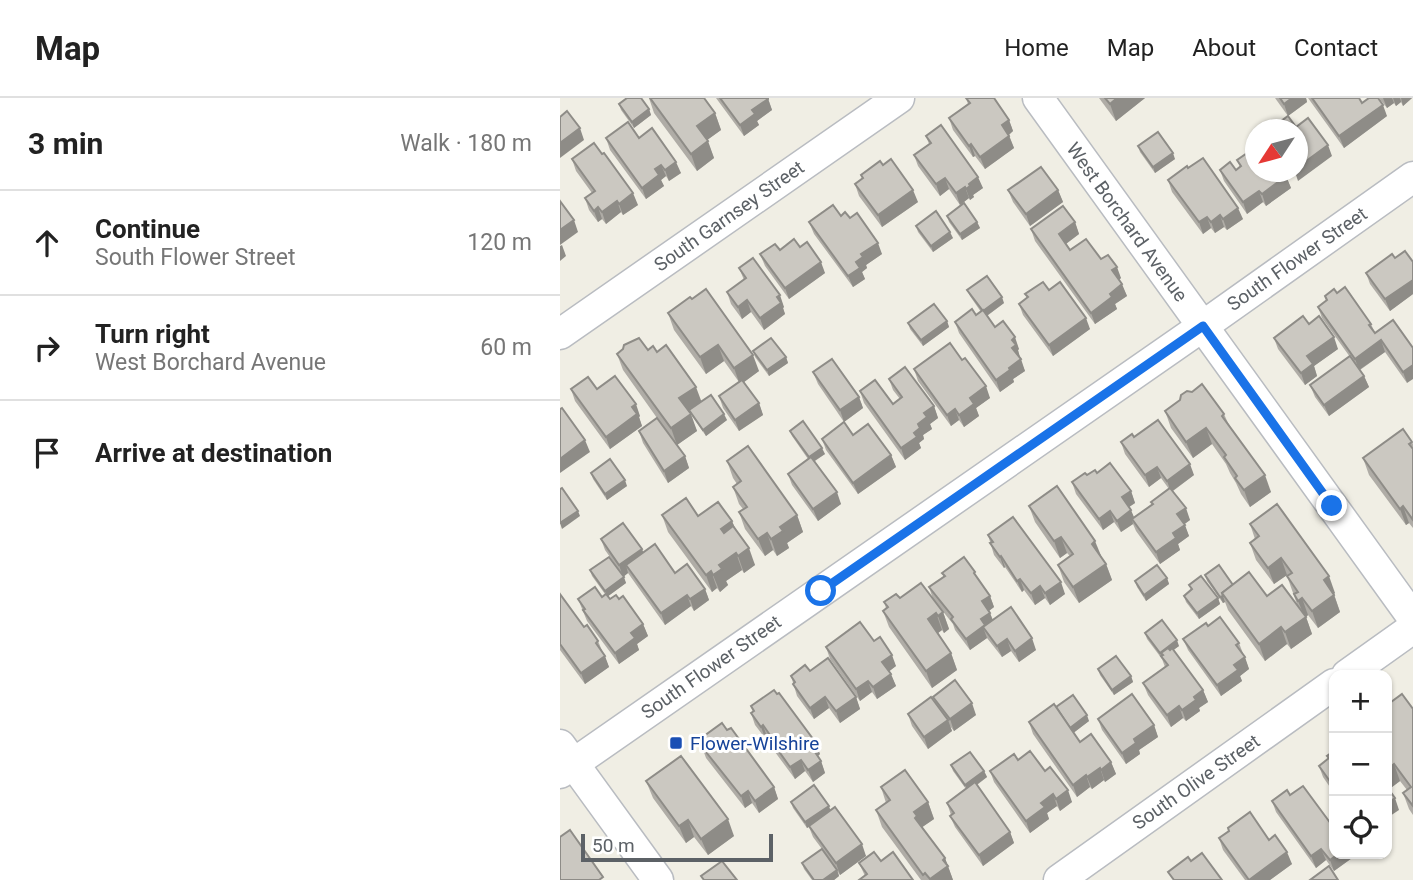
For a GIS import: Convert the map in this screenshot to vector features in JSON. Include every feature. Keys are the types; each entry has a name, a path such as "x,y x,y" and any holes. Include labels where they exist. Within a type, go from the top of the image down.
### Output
{"street":[{"name":"South Garnsey Street","path":"560,334 899,98"},
{"name":"West Borchard Avenue","path":"1038,98 1413,618"},
{"name":"South Flower Street","path":"564,760 1203,326 1413,177"},
{"path":"1354,670 1413,628"},
{"name":"South Olive Street","path":"1059,880 1329,688"},
{"path":"564,760 657,880"}],"building":[{"path":"627,98 641,98 649,109 632,122 619,104"},
{"path":"650,98 704,98 715,113 697,126 708,141 691,154"},
{"path":"720,98 768,99 752,110 755,114 740,125"},
{"path":"966,98 994,98 1009,120 1002,125 1009,136 980,157 949,118 970,103"},
{"path":"1105,98 1117,98 1110,104"},
{"path":"1280,98 1292,98 1284,104"},
{"path":"1312,98 1359,98 1362,103 1369,98 1378,98 1383,105 1339,136"},
{"path":"567,111 580,128 560,143 560,117"},
{"path":"1308,118 1328,145 1308,160 1307,119"},
{"path":"628,122 639,138 652,128 676,162 665,170 661,165 655,169 659,175 642,188 606,138"},
{"path":"941,125 978,177 966,189 965,187 956,193 945,178 936,184 914,155 931,143 926,136"},
{"path":"1158,132 1173,153 1153,167 1138,146"},
{"path":"594,143 633,193 602,212 598,207 594,211 585,198 595,191 572,159"},
{"path":"1245,155 1245,182 1278,182 1262,194 1259,191 1243,202 1220,170 1230,162 1236,170 1241,166 1237,160"},
{"path":"1203,158 1238,208 1223,219 1220,215 1211,222 1207,217 1199,222 1168,180"},
{"path":"891,159 913,190 878,215 855,184 863,178 861,175 880,161 883,165"},
{"path":"1041,167 1058,190 1026,214 1008,190"},
{"path":"560,201 574,220 560,230"},
{"path":"964,203 977,222 960,234 947,216"},
{"path":"833,205 841,216 845,212 850,218 857,213 878,243 861,254 863,257 856,262 860,268 848,276 809,222"},
{"path":"1063,206 1075,222 1059,234 1070,250 1086,239 1101,259 1108,255 1117,267 1112,270 1122,284 1110,294 1112,297 1091,313 1031,229"},
{"path":"936,211 950,232 931,246 916,226"},
{"path":"794,239 800,247 807,242 821,262 785,288 760,254 775,244 780,250"},
{"path":"1405,251 1413,262 1413,280 1385,299 1366,273 1392,254 1395,258"},
{"path":"753,258 780,295 777,297 781,303 760,318 747,300 738,307 727,292 746,278 739,268"},
{"path":"987,276 1002,297 983,311 967,290"},
{"path":"1043,282 1049,290 1060,282 1086,318 1049,345 1019,304 1028,297 1025,294"},
{"path":"1345,287 1375,333 1393,320 1413,348 1413,365 1403,372 1381,340 1355,359 1318,307 1334,289 1337,293"},
{"path":"706,289 753,355 734,368 718,345 700,357 668,313"},
{"path":"934,304 947,321 921,340 908,323"},
{"path":"972,309 976,315 983,310 995,327 1003,321 1015,337 1012,340 1016,345 1012,348 1021,359 996,380 955,322"},
{"path":"1303,316 1309,324 1319,316 1334,337 1307,356 1313,364 1301,373 1274,338"},
{"path":"639,338 648,350 653,346 657,352 666,345 696,387 679,398 691,414 671,428 617,354 624,345"},
{"path":"771,338 786,357 767,370 753,351"},
{"path":"950,343 986,386 970,398 974,404 959,415 955,409 947,415 914,369"},
{"path":"1350,356 1364,376 1324,405 1310,385"},
{"path":"832,359 859,397 840,410 813,372"},
{"path":"905,367 934,406 924,413 927,417 918,424 920,428 914,433 917,437 901,448 860,391 875,380 893,404 902,397 889,379"},
{"path":"615,376 636,404 632,407 637,414 606,437 571,389 588,377 597,389"},
{"path":"742,380 759,403 735,420 719,396"},
{"path":"1202,384 1265,475 1244,490 1224,457 1226,455 1206,428 1186,442 1165,411 1180,400 1181,395 1187,391 1192,392"},
{"path":"711,395 724,414 703,430 689,410"},
{"path":"562,408 585,440 560,459 560,409"},
{"path":"657,418 685,456 664,471 639,431"},
{"path":"1158,420 1190,464 1167,481 1157,467 1145,475 1121,442 1132,434 1134,437"},
{"path":"803,421 822,448 809,457 790,431"},
{"path":"844,422 853,435 868,424 891,455 853,483 822,439"},
{"path":"1403,429 1412,442 1409,444 1413,449 1413,520 1403,506 1400,509 1363,458"},
{"path":"748,446 797,515 780,527 783,531 771,539 767,533 758,539 739,512 747,507 733,487 741,481 727,461"},
{"path":"811,457 837,492 813,509 788,474"},
{"path":"610,459 625,480 605,494 591,473"},
{"path":"1110,463 1131,491 1122,497 1131,510 1117,521 1110,511 1099,519 1072,482 1085,473 1087,475 1095,470 1097,473"},
{"path":"1057,486 1095,541 1092,544 1106,564 1073,587 1058,565 1073,554 1061,537 1054,541 1029,506"},
{"path":"562,488 578,511 560,523 560,489"},
{"path":"1170,488 1186,508 1177,514 1185,525 1173,533 1176,538 1156,552 1132,519"},
{"path":"686,498 698,516 718,502 732,521 721,529 724,533 733,526 749,548 719,565 722,569 713,575 711,571 706,575 662,515"},
{"path":"1277,504 1329,576 1324,580 1334,595 1312,611 1302,598 1298,601 1294,594 1298,592 1287,576 1292,573 1281,558 1268,568 1250,543 1259,536 1250,524"},
{"path":"1013,517 1061,582 1045,593 1040,586 1031,593 1020,579 1017,581 990,543 993,542 988,535"},
{"path":"623,523 642,549 619,565 601,539"},
{"path":"655,544 675,573 687,564 705,589 690,599 687,595 661,613 626,565"},
{"path":"609,557 624,577 605,591 590,570"},
{"path":"964,557 990,596 982,601 990,613 981,619 985,625 966,639 951,619 953,617 929,587 945,576 942,573"},
{"path":"1157,565 1167,578 1144,595 1135,581"},
{"path":"1219,565 1233,585 1220,597 1205,575"},
{"path":"1249,572 1267,596 1282,585 1306,617 1285,632 1281,627 1259,644 1222,593"},
{"path":"1201,576 1218,598 1197,613 1184,596 1192,589 1189,585"},
{"path":"921,583 943,612 928,619 951,653 926,671 883,611 888,607 884,602 896,594 900,598"},
{"path":"595,587 602,597 606,594 610,599 616,595 619,599 623,596 643,624 631,633 635,638 615,653 578,599"},
{"path":"560,594 584,627 587,625 605,656 581,673 560,644"},
{"path":"1011,607 1032,638 1015,651 1007,639 997,646 983,627"},
{"path":"1220,617 1239,643 1236,645 1245,657 1234,665 1238,670 1217,685 1183,639"},
{"path":"1162,620 1177,640 1160,653 1145,633"},
{"path":"860,622 874,641 880,637 892,655 882,662 891,674 873,687 868,681 856,689 826,647"},
{"path":"1172,648 1203,690 1194,697 1196,700 1182,710 1179,706 1167,715 1143,683 1168,665 1161,653"},
{"path":"1116,656 1131,676 1112,690 1098,669"},
{"path":"828,658 856,697 836,711 825,697 810,708 793,684 795,682 791,676 805,665 810,671"},
{"path":"955,680 972,703 950,719 933,697"},
{"path":"774,690 816,743 811,746 821,761 808,770 801,760 790,767 763,725 761,727 751,713 754,711 751,706"},
{"path":"1132,694 1154,725 1134,739 1136,743 1122,753 1098,719"},
{"path":"1402,694 1413,709 1413,806 1403,793 1411,787 1394,764 1392,766 1392,701"},
{"path":"1073,695 1087,715 1070,728 1056,707"},
{"path":"931,697 948,720 924,737 908,714"},
{"path":"1054,704 1080,742 1091,734 1111,762 1073,785 1029,722"},
{"path":"722,723 727,730 731,728 774,787 755,801 748,791 741,796 702,747 708,742 704,736"},
{"path":"1030,751 1045,771 1050,767 1068,790 1056,799 1053,794 1041,803 1045,807 1026,821 990,771 1014,754 1018,760"},
{"path":"970,752 984,771 965,785 951,765"},
{"path":"681,756 728,819 701,839 688,820 679,826 646,781"},
{"path":"1329,758 1329,780 1319,766"},
{"path":"905,770 928,802 914,812 917,816 915,818 948,866 930,879 925,873 923,875 876,810 890,800 881,787"},
{"path":"975,782 1010,832 979,855 950,816 954,813 947,803"},
{"path":"814,785 829,806 805,822 791,802"},
{"path":"1303,786 1329,821 1329,859 1321,849 1311,856 1272,801 1287,790 1290,795"},
{"path":"835,807 862,844 836,863 809,826"},
{"path":"1250,812 1269,840 1275,835 1287,852 1249,880 1219,838"},
{"path":"570,830 603,877 599,880 560,880 560,837"},
{"path":"822,849 837,870 823,880 814,880 802,863"},
{"path":"874,852 881,861 893,852 913,880 859,880 867,874 859,863"},
{"path":"1202,853 1222,880 1174,880 1168,872 1188,857 1191,861"},
{"path":"722,861 737,880 704,880 701,876"},
{"path":"1329,866 1338,880 1310,880"}],"place":[{"name":"Flower-Wilshire","path":"676,743"}],"route":[{"path":"821,591 1203,326 1332,506"}]}
